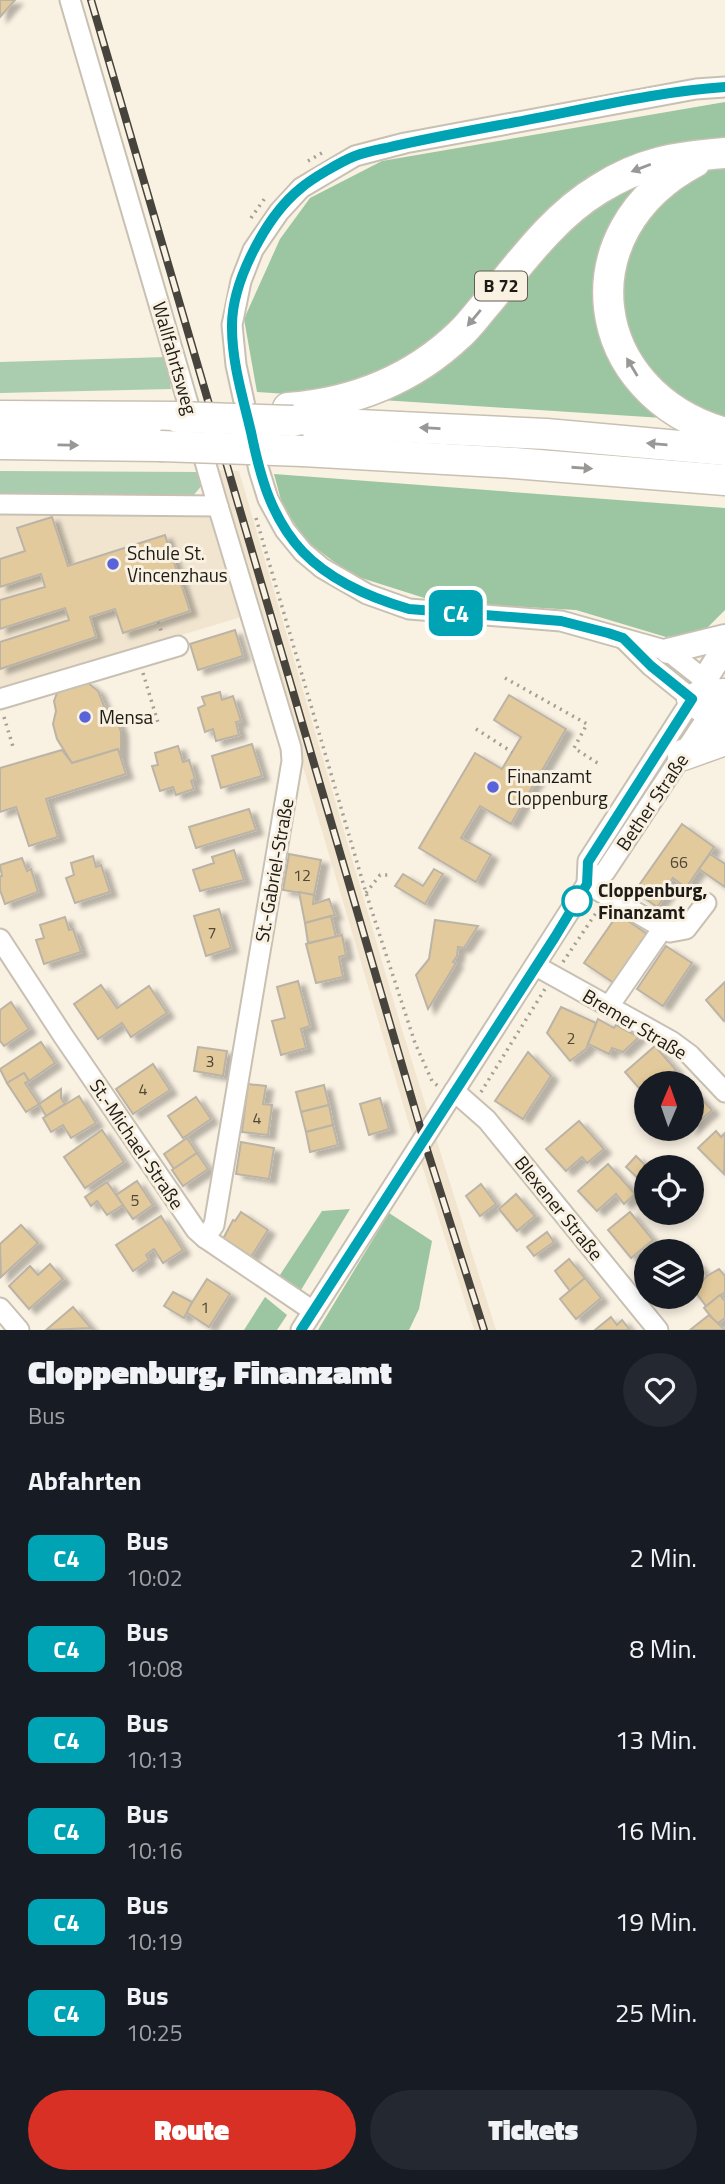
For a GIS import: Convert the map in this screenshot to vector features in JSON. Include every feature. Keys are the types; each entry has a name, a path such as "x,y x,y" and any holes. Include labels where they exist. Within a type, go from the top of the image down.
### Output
{"highway":[{"name":"B 72","path":"291,414 340,402 386,384 428,361 461,334 536,244 570,210 598,189 662,160 716,154"},
{"name":"B 72","path":"716,154 675,172 660,184 630,219 616,244 609,270 608,294 614,332 632,370 646,387 659,401 676,412 703,426 725,433"},
{"name":"B 72","path":"0,416 166,417 291,414 725,450"},
{"path":"0,444 303,451 514,463 725,480"},
{"path":"683,755 725,740"}],"main road":[{"path":"668,651 725,637"},
{"path":"715,699 725,647"}],"street":[{"name":"Wallfahrtsweg","path":"71,0 218,506"},
{"path":"715,699 668,651 561,621 409,609 368,594 322,568 303,552 285,530 268,499 236,365 232,326 241,281 253,250 279,212 301,188 355,156 405,143 630,101 696,89 725,87"},
{"path":"0,504 218,506"},
{"name":"St.-Gabriel-Straße","path":"205,1238 214,1225 292,761 291,748 218,506"},
{"path":"623,638 651,666 715,699"},
{"path":"2,708 178,646"},
{"name":"Bether Straße","path":"301,1330 587,884 605,872 683,755 715,699"},
{"name":"Bether Straße","path":"587,884 588,862 715,699"},
{"path":"587,884 670,932 686,929 706,903"},
{"path":"609,1006 663,928"},
{"name":"St.-Michael-Straße","path":"0,939 187,1218 205,1238 313,1311"},
{"name":"Bremer Straße","path":"536,966 681,1048 725,1092"},
{"name":"Blexener Straße","path":"454,1091 487,1120 658,1330"},
{"path":"0,1308 19,1330"}],"path":[{"path":"138,658 159,726"},
{"path":"505,678 587,724 574,748 599,764"},
{"path":"2,708 13,750"},
{"path":"476,729 512,752"},
{"path":"366,893 380,875 388,875"},
{"path":"472,1105 553,976 608,896"}],"shaded area":[{"path":"215,470 239,471 400,1023 496,1330 474,1330 408,1121"},
{"name":"Schule St. Vincenzhaus","path":"0,511 209,511 241,617 0,690"}],"green space":[{"path":"725,102 725,422 257,392 244,319 280,239 310,198 382,161"},
{"path":"166,357 171,389 0,393 0,362"},
{"path":"0,471 199,472 203,484 192,497 0,494"},
{"path":"274,474 725,508 725,610 704,631 666,637 576,610 437,602 352,575 306,541 282,504"},
{"path":"350,1209 298,1295 276,1281 322,1211"},
{"path":"389,1213 432,1241 419,1309 409,1330 318,1330"},
{"path":"265,1297 287,1315 277,1330 244,1330"}],"building":[{"path":"0,0 15,0 0,17"},
{"path":"52,517 68,566 165,535 190,611 123,633 115,609 90,617 96,637 0,669 0,642 69,620 65,608 0,629 0,600 45,587 41,574 0,587 0,559 25,551 17,528"},
{"path":"235,630 243,656 198,670 190,644"},
{"name":"Mensa","path":"87,682 98,691 104,706 111,711 118,723 121,732 121,759 118,749 72,763 57,739 53,724 56,711 54,701 60,685"},
{"path":"220,692 222,700 233,696 241,721 236,722 239,735 216,741 213,729 205,732 198,708 205,705 202,697"},
{"name":"Finanzamt Cloppenburg","path":"509,695 566,729 511,824 480,806 461,838 491,855 476,882 419,848 475,753 502,769 521,737 494,720"},
{"path":"252,744 262,776 221,788 212,756"},
{"path":"178,746 183,762 189,760 195,779 191,781 194,789 176,795 173,787 160,791 152,766 158,765 155,753"},
{"path":"118,749 126,774 46,799 58,837 29,846 16,807 0,812 0,768 62,750 72,763"},
{"path":"249,809 256,830 196,848 189,827"},
{"path":"682,824 714,847 686,888 673,878 668,885 671,888 657,907 635,891"},
{"path":"234,850 244,880 200,891 193,870 214,863 212,857"},
{"path":"289,854 321,860 314,895 283,890"},
{"path":"710,854 725,864 725,887 699,869"},
{"path":"93,856 96,867 101,865 110,892 75,903 66,878 74,875 71,863"},
{"path":"22,858 27,871 31,869 38,892 5,904 0,890 0,865"},
{"path":"434,869 443,874 425,904 395,886 403,874 423,886"},
{"path":"299,892 314,895 313,904 329,899 335,915 305,923"},
{"path":"219,909 231,948 206,956 194,916"},
{"path":"618,914 647,934 614,983 584,963"},
{"path":"331,916 336,937 308,943 305,923"},
{"path":"65,917 69,930 73,929 81,952 44,964 36,940 44,938 40,925"},
{"path":"435,920 478,926 464,948 458,947 453,962 456,963 428,1009 416,975 429,959"},
{"path":"342,935 346,955 339,957 343,977 316,983 306,944"},
{"path":"666,946 692,963 663,1006 637,989"},
{"path":"298,981 310,1026 301,1029 306,1048 281,1055 272,1021 285,1018 277,987"},
{"path":"725,982 725,1020 724,1021 706,1000"},
{"path":"101,985 117,1008 149,986 167,1013 131,1037 122,1023 98,1039 74,1004"},
{"path":"11,1002 29,1029 4,1046 0,1041 0,1010"},
{"path":"561,1007 596,1023 586,1049 570,1061 547,1033"},
{"path":"598,1019 639,1037 623,1052 612,1048 609,1054 588,1044"},
{"path":"41,1042 55,1063 29,1081 24,1073 7,1083 0,1069"},
{"path":"655,1046 676,1070 634,1071 634,1082 625,1072"},
{"path":"198,1047 227,1051 223,1076 194,1071"},
{"path":"528,1052 551,1076 523,1119 495,1101"},
{"path":"153,1064 170,1090 133,1114 116,1089"},
{"path":"24,1073 29,1081 25,1083 39,1104 26,1112 7,1083"},
{"path":"248,1084 266,1086 263,1104 272,1105 268,1135 242,1132"},
{"path":"324,1085 329,1105 301,1112 296,1092"},
{"path":"61,1089 61,1098 65,1104 46,1116 39,1104"},
{"path":"79,1096 96,1123 71,1138 63,1125 51,1132 43,1118"},
{"path":"196,1097 211,1119 183,1138 168,1116"},
{"path":"380,1098 389,1129 369,1135 360,1104"},
{"path":"704,1102 712,1110 704,1117"},
{"path":"329,1105 333,1125 306,1132 301,1112"},
{"path":"579,1121 604,1149 587,1163 582,1157 566,1171 546,1149"},
{"path":"333,1125 338,1145 310,1152 306,1132"},
{"path":"102,1130 124,1162 85,1188 64,1157"},
{"path":"716,1131 721,1137 725,1133 724,1174 698,1148"},
{"path":"187,1138 197,1153 174,1169 164,1154"},
{"path":"241,1142 274,1148 269,1179 236,1174"},
{"path":"197,1153 208,1169 183,1186 172,1170"},
{"path":"634,1158 634,1175 626,1167"},
{"path":"608,1164 634,1195 624,1204 616,1194 597,1211 578,1191"},
{"path":"137,1181 153,1205 133,1219 116,1195"},
{"path":"107,1182 123,1205 107,1215 97,1201 91,1206 85,1197"},
{"path":"481,1184 496,1204 480,1216 466,1196"},
{"path":"516,1194 535,1216 517,1231 499,1209"},
{"path":"241,1212 268,1230 251,1257 223,1239 233,1220 235,1221"},
{"path":"630,1212 634,1217 634,1225 641,1225 652,1239 634,1239 634,1256 631,1258 608,1230"},
{"path":"161,1216 183,1250 163,1263 154,1249 146,1255 149,1260 133,1271 116,1245"},
{"path":"21,1225 38,1243 1,1277 0,1244"},
{"path":"547,1232 554,1242 534,1256 527,1247"},
{"path":"569,1259 585,1278 570,1291 555,1271"},
{"path":"50,1264 63,1279 29,1309 9,1286 30,1266 38,1275"},
{"path":"719,1269 725,1276 725,1292 706,1306 704,1279"},
{"path":"585,1278 601,1298 576,1319 560,1299"},
{"path":"207,1279 230,1294 209,1327 186,1312"},
{"path":"173,1292 192,1302 184,1318 164,1306"},
{"path":"720,1295 725,1301 725,1318 717,1324 704,1308"},
{"path":"73,1307 91,1328 46,1330"},
{"path":"709,1315 725,1330 690,1330"},
{"path":"611,1317 617,1325 622,1320 630,1330 595,1330"}],"railway":[{"path":"91,0 423,1137 484,1330"}],"bus line":[{"name":"C4","path":"301,1330 555,937 587,884 588,862 692,699 651,666 623,638 561,621 409,609 387,603 344,582 303,552 285,530 268,499 259,470 236,365 232,326 241,281 253,250 279,212 301,188 355,156 405,143 696,89 725,87"}],"place":[{"name":"Schule St. Vincenzhaus","path":"113,564"},
{"name":"Mensa","path":"85,717"},
{"name":"Finanzamt Cloppenburg","path":"493,787"},
{"name":"Cloppenburg, Finanzamt","path":"577,901"}]}
